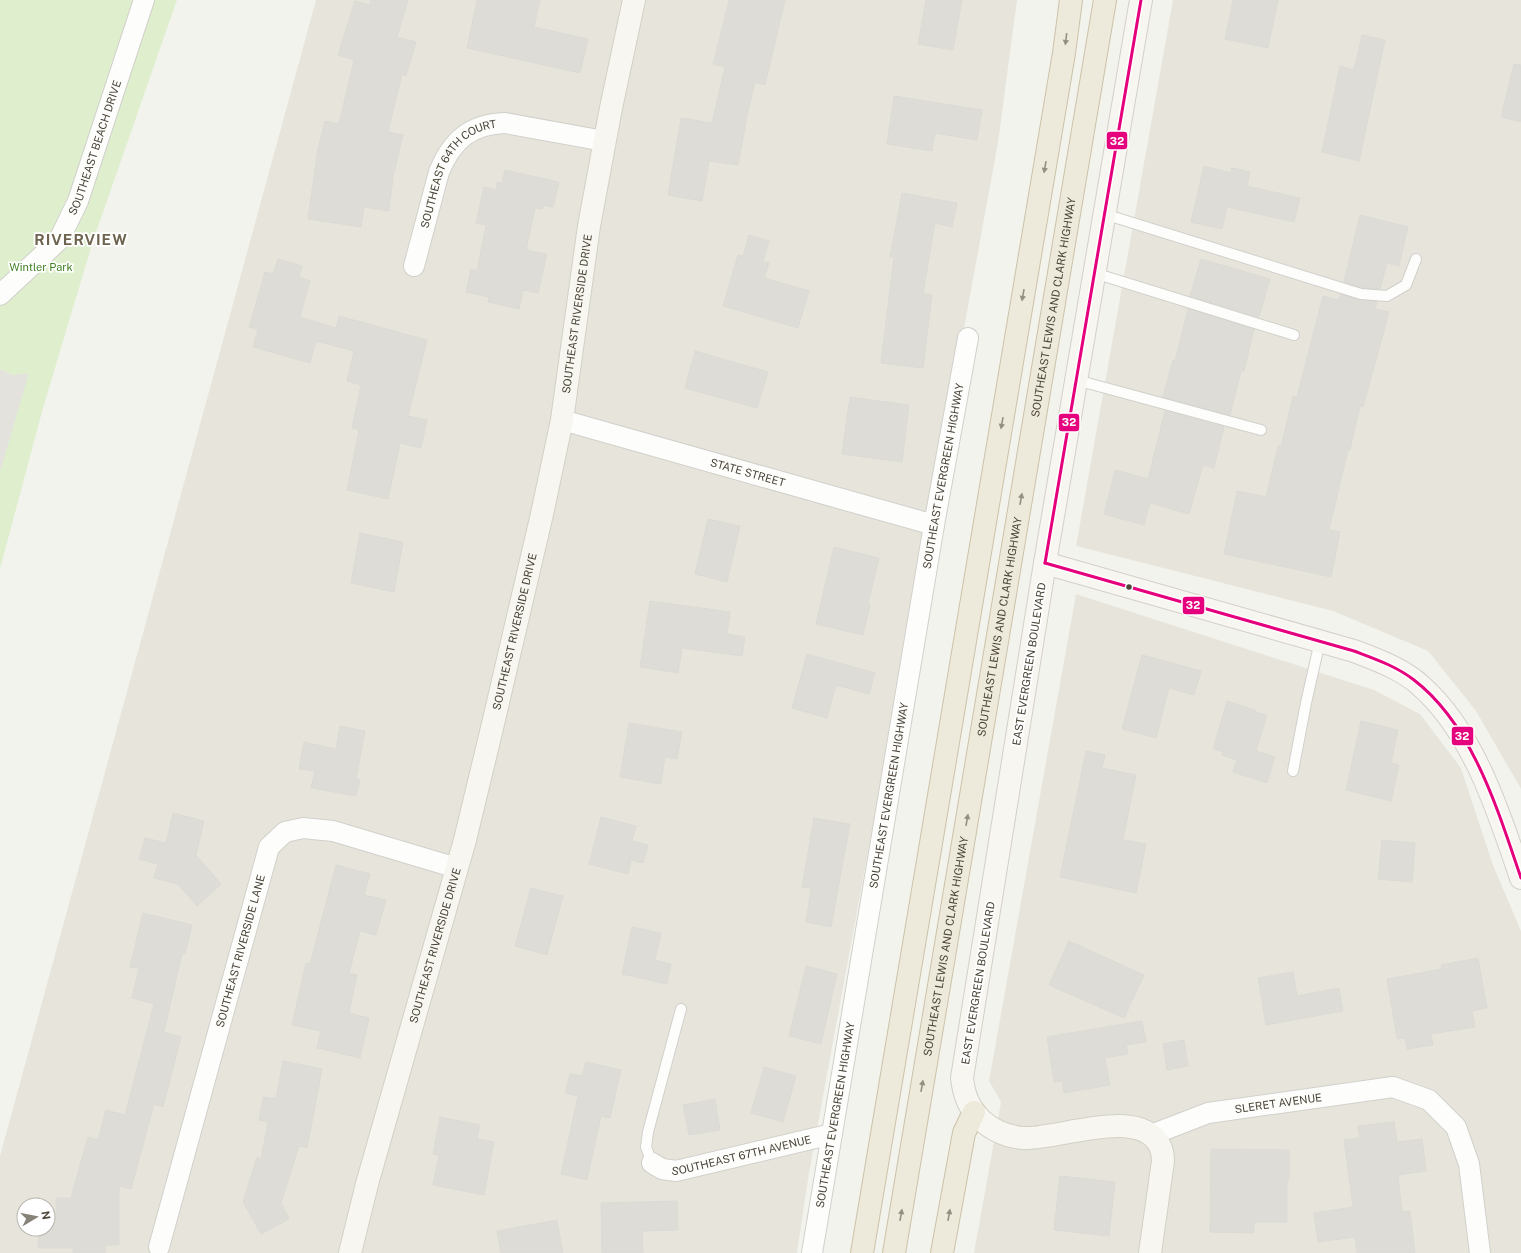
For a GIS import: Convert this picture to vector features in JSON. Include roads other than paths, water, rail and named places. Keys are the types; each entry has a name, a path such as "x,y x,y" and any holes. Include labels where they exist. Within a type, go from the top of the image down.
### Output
{"highway":[{"path":"862,1253 1064,53 1071,0"},
{"name":"SOUTHEAST LEWIS AND CLARK HIGHWAY","path":"894,1253 1105,0"},
{"path":"942,1253 964,1133 974,1112"}],"street":[{"name":"SOUTHEAST BEACH DRIVE","path":"0,295 59,240 78,201 144,0"},
{"name":"SOUTHEAST RIVERSIDE DRIVE","path":"350,1253 369,1176 457,868 514,636 562,420 588,234 604,141 634,0"},
{"name":"EAST EVERGREEN BOULEVARD","path":"974,1112 967,1104 962,1078 1045,563 1141,0"},
{"name":"SOUTHEAST 64TH COURT","path":"414,266 439,172 450,149 458,140 469,132 493,123 505,123 604,141"},
{"name":"SOUTHEAST EVERGREEN HIGHWAY","path":"812,1253 934,525 968,338"},
{"name":"STATE STREET","path":"562,420 934,525"},
{"path":"1045,563 1354,651 1392,666 1421,685 1449,715 1482,773 1506,832 1521,878"},
{"name":"SOUTHEAST RIVERSIDE LANE","path":"159,1247 269,847 285,832 303,828 333,831 457,868"},
{"name":"SLERET AVENUE","path":"1151,1135 1208,1113 1393,1088 1429,1100 1456,1127 1469,1164 1480,1253"},
{"path":"974,1112 993,1129 1012,1137 1036,1138 1118,1125 1130,1126 1151,1135 1160,1146 1163,1161 1150,1253"},
{"name":"SOUTHEAST 67TH AVENUE","path":"652,1163 662,1169 676,1171 832,1134"}],"lane":[{"path":"1104,214 1360,294 1387,296 1406,285 1416,259"},
{"path":"1094,273 1294,334"},
{"path":"1076,380 1261,430"},
{"path":"1293,771 1320,641"},
{"path":"652,1163 646,1148 648,1132 681,1008"}],"district":[{"name":"RIVERVIEW","path":"81,239"}],"park label":[{"name":"Wintler Park","path":"41,267"}]}
